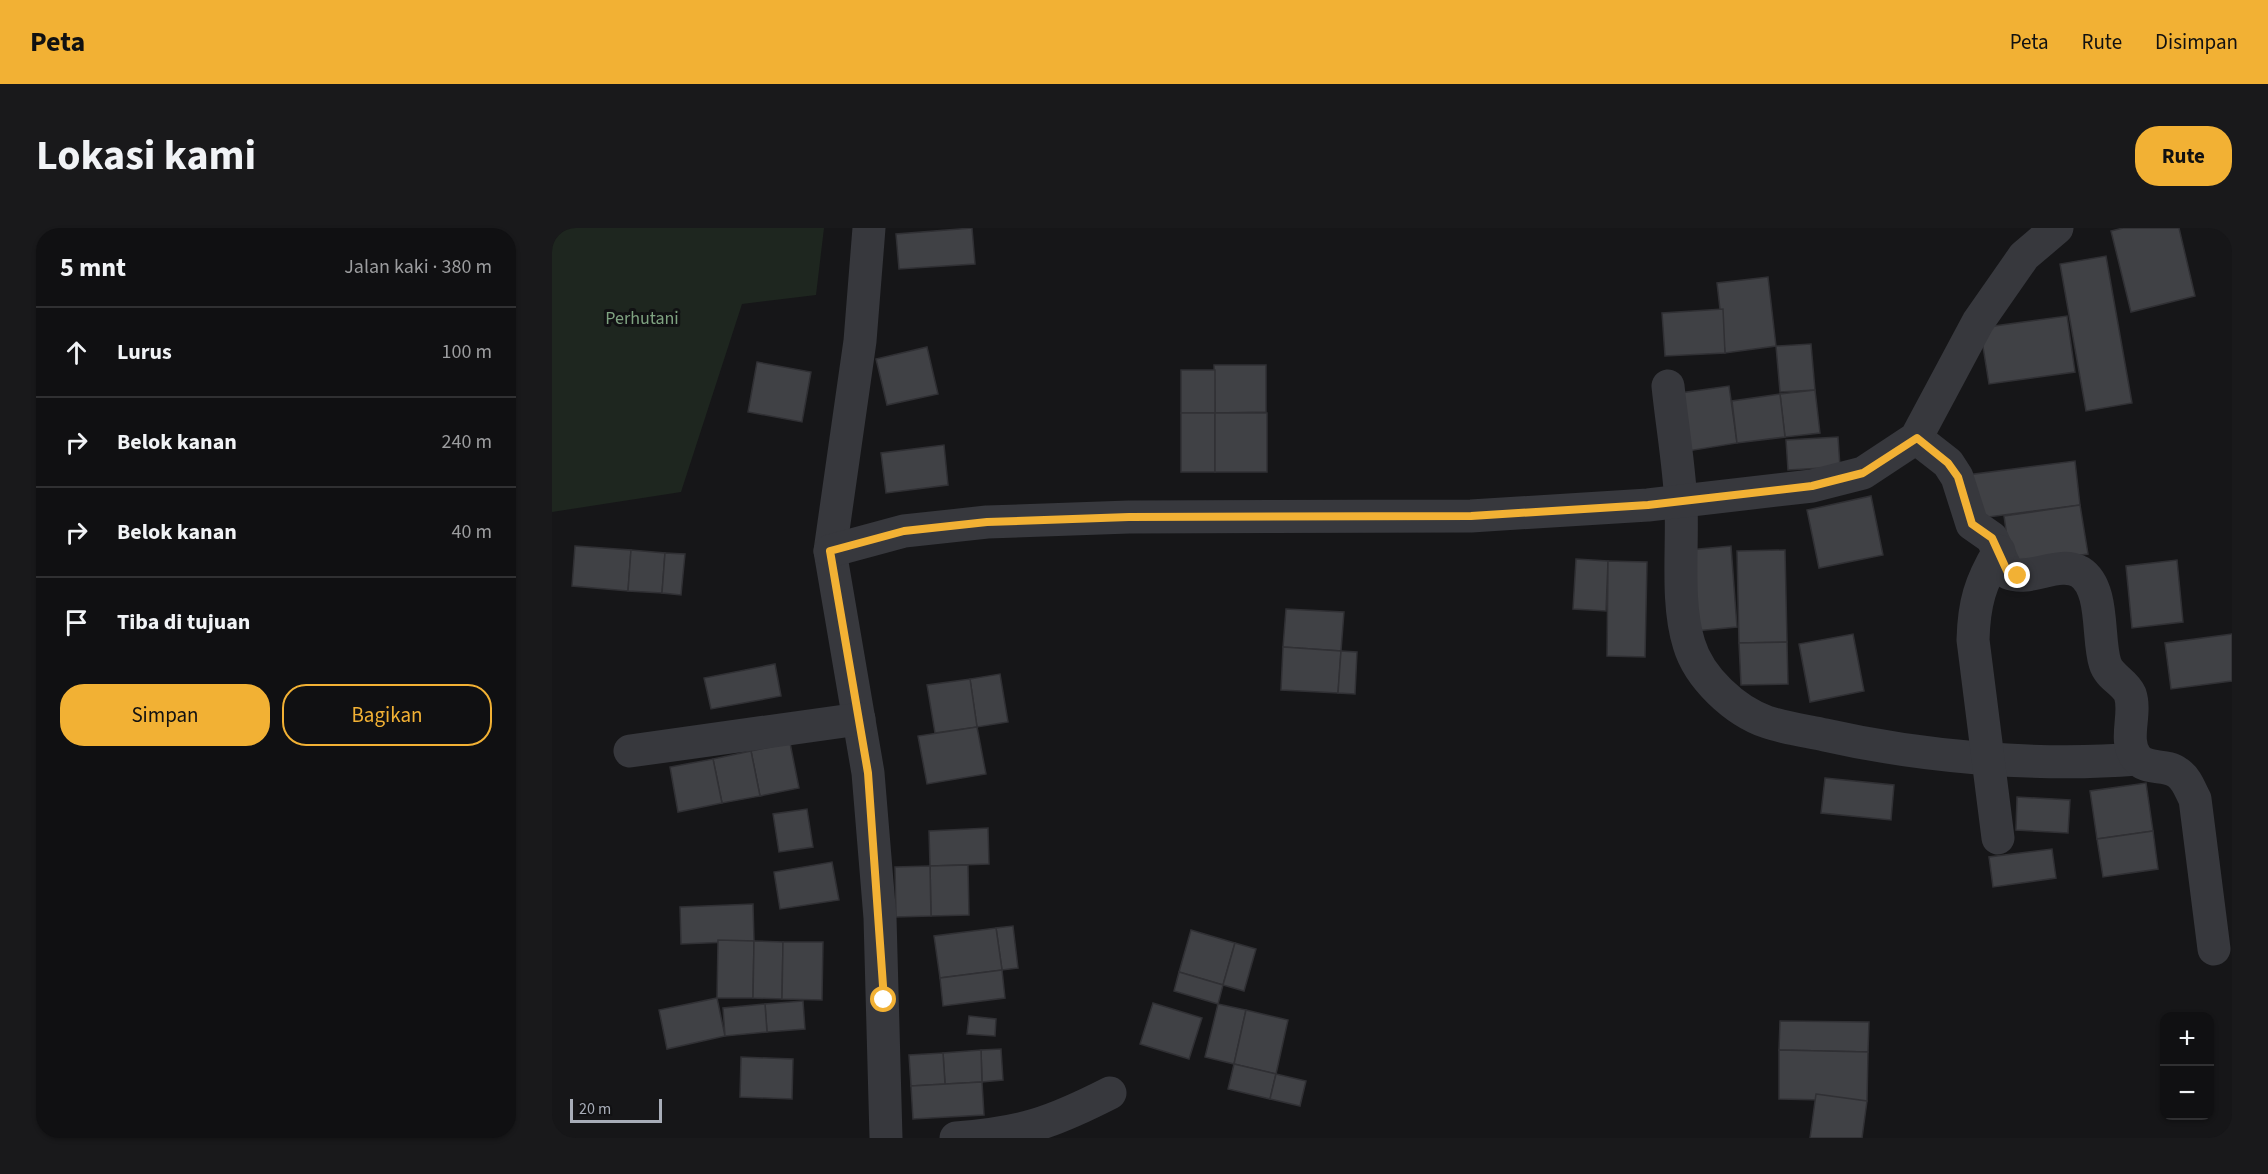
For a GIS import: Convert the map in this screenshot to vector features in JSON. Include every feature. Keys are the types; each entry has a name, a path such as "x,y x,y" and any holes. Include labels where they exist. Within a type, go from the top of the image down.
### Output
{"street":[{"path":"869,228 860,341 830,551 868,773 880,918 886,1138"},
{"path":"830,551 904,531 987,522 1129,517 1471,516 1681,501 1812,486 1863,473 1917,438 1978,322 2024,256 2057,228"},
{"path":"1668,386 1681,501 1684,622 1689,646 1701,668 1728,700 1766,722 1873,746 1939,755 2065,761 2137,759"},
{"path":"1917,438 1948,463 1958,477 1972,524 1992,538 2008,573 2018,576 2057,569 2072,570 2081,573 2091,586 2100,618 2105,664 2129,694 2132,708 2132,748 2137,759 2148,766 2177,772 2187,783 2195,799 2214,949"},
{"path":"1998,838 1973,640 1974,607 1980,587 1999,551"},
{"path":"630,751 859,719"},
{"path":"956,1138 1004,1134 1033,1127 1065,1116 1110,1093"}],"green space":[{"name":"Perhutani","path":"552,228 824,228 816,295 742,304 681,492 552,512"}],"building":[{"path":"972,228 975,264 899,269 896,234"},
{"path":"2123,228 2179,228 2195,296 2131,312 2111,231"},
{"path":"2106,256 2132,403 2086,411 2060,264"},
{"path":"1768,277 1776,346 1725,353 1717,283"},
{"path":"1723,309 1725,353 1665,356 1662,313"},
{"path":"2067,316 2075,372 1989,384 1980,328"},
{"path":"1811,344 1815,390 1780,392 1776,346"},
{"path":"927,347 938,394 887,405 876,359"},
{"path":"757,362 811,372 802,422 748,412"},
{"path":"1214,365 1266,365 1266,412 1215,413"},
{"path":"1181,370 1215,370 1215,413 1181,413"},
{"path":"1729,386 1737,443 1688,451 1680,393"},
{"path":"1815,390 1820,433 1785,437 1780,394"},
{"path":"1780,394 1785,437 1737,443 1732,401"},
{"path":"1181,413 1215,413 1215,472 1181,472"},
{"path":"1215,413 1267,413 1267,472 1215,472"},
{"path":"1838,437 1840,467 1788,470 1786,440"},
{"path":"944,445 948,485 886,493 881,453"},
{"path":"2075,461 2080,505 1973,519 1967,475"},
{"path":"1871,496 1883,555 1819,568 1807,510"},
{"path":"2080,505 2088,554 2011,565 2004,516"},
{"path":"575,546 631,550 628,591 572,586"},
{"path":"1731,546 1737,627 1695,631 1688,550"},
{"path":"631,550 665,553 662,593 628,591"},
{"path":"1785,550 1787,642 1739,643 1737,551"},
{"path":"665,553 685,554 681,595 662,593"},
{"path":"1576,559 1608,561 1606,611 1573,609"},
{"path":"2177,560 2183,622 2132,628 2126,566"},
{"path":"1608,561 1647,562 1645,657 1607,656"},
{"path":"1286,609 1344,612 1341,651 1283,647"},
{"path":"1853,634 1864,691 1810,702 1799,644"},
{"path":"2232,634 2232,681 2171,689 2165,643"},
{"path":"1787,642 1788,684 1741,685 1739,643"},
{"path":"1283,647 1341,651 1338,693 1281,690"},
{"path":"1341,651 1357,652 1355,694 1338,693"},
{"path":"775,664 781,696 711,709 704,678"},
{"path":"1000,674 1008,722 977,727 970,679"},
{"path":"970,679 977,727 935,733 927,685"},
{"path":"977,727 986,774 927,784 918,736"},
{"path":"790,743 799,788 760,796 751,751"},
{"path":"751,751 760,796 722,803 713,759"},
{"path":"713,759 722,803 678,812 670,767"},
{"path":"1825,778 1894,785 1891,820 1821,813"},
{"path":"2146,783 2153,831 2097,839 2090,791"},
{"path":"2017,797 2070,800 2068,833 2016,830"},
{"path":"807,809 813,847 779,852 773,814"},
{"path":"988,828 989,864 930,866 929,831"},
{"path":"2153,831 2158,869 2103,877 2097,839"},
{"path":"2052,849 2056,878 1993,887 1989,857"},
{"path":"832,862 839,900 780,909 774,872"},
{"path":"968,865 969,915 931,916 930,866"},
{"path":"930,866 931,916 896,917 895,867"},
{"path":"753,904 754,941 681,944 680,907"},
{"path":"1013,926 1018,968 1002,970 996,928"},
{"path":"996,928 1002,970 940,978 934,936"},
{"path":"1191,930 1235,943 1223,985 1179,972"},
{"path":"718,940 754,941 753,998 717,998"},
{"path":"754,941 783,942 782,999 753,998"},
{"path":"783,942 823,942 822,1000 782,999"},
{"path":"1235,943 1256,949 1244,991 1223,985"},
{"path":"1002,970 1005,998 943,1006 940,978"},
{"path":"1179,972 1223,985 1218,1004 1174,991"},
{"path":"717,998 725,1036 667,1049 659,1010"},
{"path":"803,1001 805,1029 767,1032 765,1004"},
{"path":"1153,1003 1202,1018 1189,1059 1140,1044"},
{"path":"765,1004 767,1032 725,1036 723,1008"},
{"path":"1218,1004 1246,1010 1234,1064 1205,1057"},
{"path":"1246,1010 1288,1020 1276,1074 1234,1064"},
{"path":"969,1016 996,1019 995,1036 967,1034"},
{"path":"1780,1021 1869,1022 1868,1052 1779,1050"},
{"path":"1001,1049 1003,1080 982,1082 981,1050"},
{"path":"981,1050 982,1082 945,1084 943,1053"},
{"path":"1779,1050 1868,1052 1867,1101 1779,1099"},
{"path":"943,1053 945,1084 911,1086 909,1055"},
{"path":"741,1057 793,1059 792,1099 740,1097"},
{"path":"1234,1064 1276,1074 1270,1099 1228,1089"},
{"path":"1276,1074 1306,1081 1300,1106 1270,1099"},
{"path":"982,1082 984,1115 913,1119 911,1086"},
{"path":"1816,1094 1867,1101 1862,1138 1810,1138"}],"route":[{"path":"884,1000 868,773 830,551 904,531 987,522 1129,517 1471,516 1648,505 1812,486 1863,473 1917,438 1948,463 1958,477 1972,524 1992,538 2008,573 2018,576"}]}
